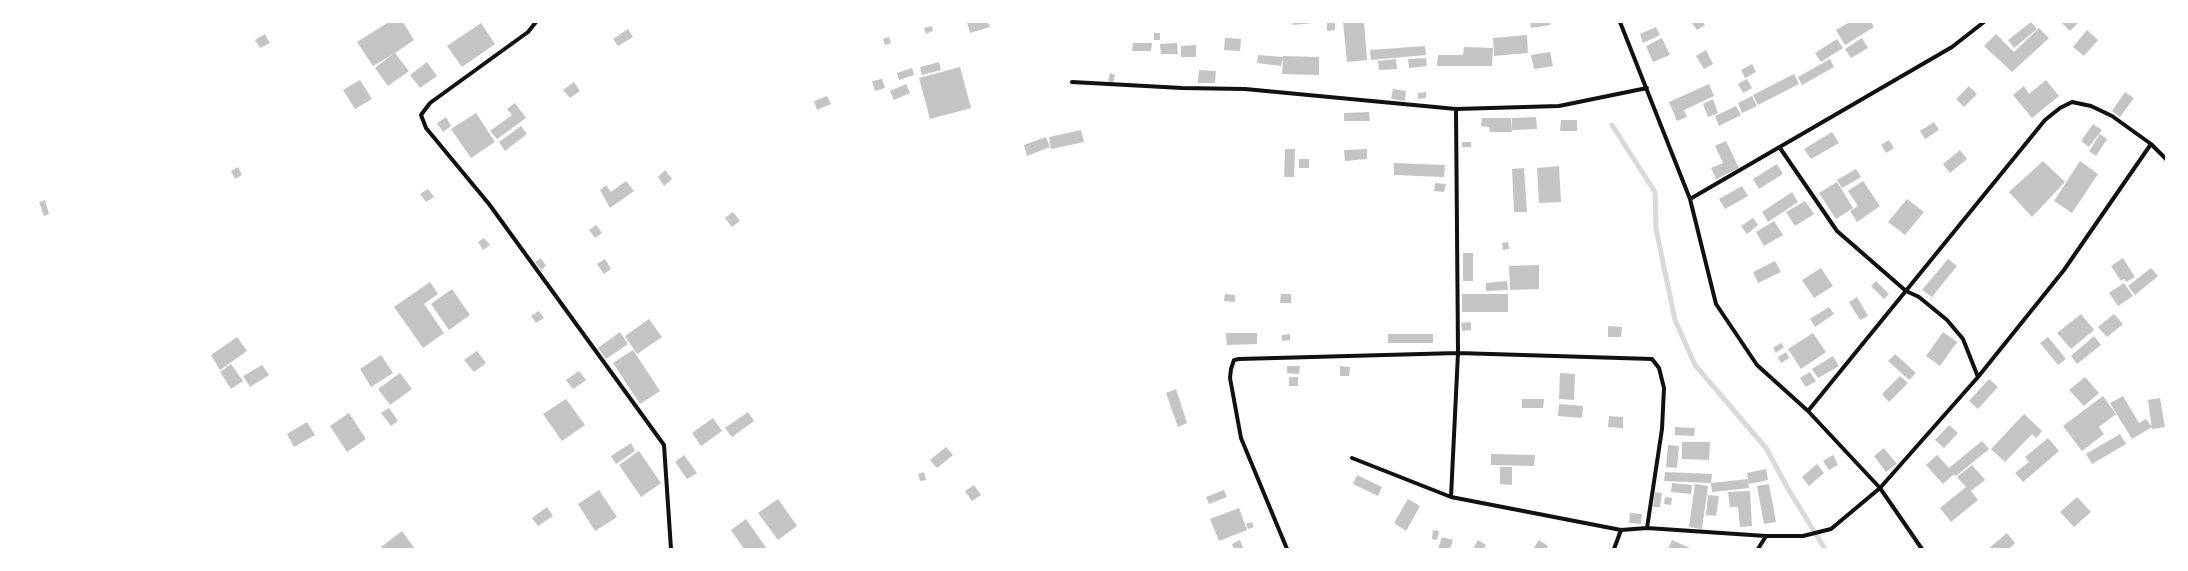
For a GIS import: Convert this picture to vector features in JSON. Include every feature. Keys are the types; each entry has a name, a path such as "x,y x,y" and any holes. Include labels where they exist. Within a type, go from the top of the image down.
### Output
{"street":[{"path":"536,22 528,32 430,103 421,115 426,128 489,204 664,445 671,549"},
{"path":"1620,22 1648,88 1690,199 1716,304 1757,365 1808,411 1880,488 1922,549"},
{"path":"1690,199 1780,148 1952,46 1984,22"},
{"path":"1072,82 1182,88 1245,89 1456,110 1559,106 1648,88"},
{"path":"1808,411 2045,120 2060,108 2072,102 2091,106 2112,116 2151,144 2166,159"},
{"path":"1451,497 1458,353 1456,110"},
{"path":"1352,458 1451,497 1621,530 1647,528 1766,536 1803,536 1831,529 1880,488 1978,377 2064,270 2151,144"},
{"path":"1780,148 1836,231 1906,291 1919,296 1947,320 1963,339 1978,377"},
{"path":"1287,549 1241,438 1230,378 1234,360 1458,353 1652,358 1656,362 1664,388 1664,394 1662,429 1647,528"},
{"path":"1614,549 1621,530"},
{"path":"1758,549 1766,536"}],"building":[{"path":"389,22 403,22 414,40 395,53 409,71 388,86 375,68 393,54 373,66 357,42"},
{"path":"967,22 988,22 990,27 970,33"},
{"path":"1292,22 1313,22 1313,23 1293,25"},
{"path":"1327,22 1335,22 1335,30 1327,31"},
{"path":"1343,22 1364,22 1367,60 1347,62"},
{"path":"1530,22 1550,22 1550,25 1531,28"},
{"path":"1691,22 1703,22 1705,25 1697,30"},
{"path":"1850,22 1871,22 1874,27 1845,45 1836,30"},
{"path":"2031,22 2037,29 2014,48 2008,40"},
{"path":"2061,22 2079,22 2070,31"},
{"path":"481,23 495,44 462,67 447,46"},
{"path":"932,26 933,31 926,34 924,28"},
{"path":"1656,27 1660,35 1643,43 1640,34"},
{"path":"2039,28 2049,38 2012,72 1984,46 1996,34 2014,52"},
{"path":"628,29 633,37 618,46 613,39"},
{"path":"2087,30 2098,40 2084,56 2073,47"},
{"path":"1154,33 1160,33 1160,40 1154,40"},
{"path":"265,34 270,43 260,48 255,40"},
{"path":"1527,35 1528,53 1494,56 1493,38"},
{"path":"889,37 891,43 885,45 883,39"},
{"path":"1225,38 1241,39 1240,51 1224,50"},
{"path":"1662,38 1670,55 1653,62 1646,46"},
{"path":"1862,38 1868,48 1851,58 1845,49"},
{"path":"1837,39 1843,48 1821,62 1815,53"},
{"path":"1133,43 1152,43 1151,51 1132,51"},
{"path":"1177,43 1178,54 1161,54 1160,44"},
{"path":"1196,45 1196,57 1181,57 1181,46"},
{"path":"1425,46 1426,55 1371,60 1370,50"},
{"path":"1464,47 1493,48 1492,66 1437,66 1438,55 1463,55"},
{"path":"1706,50 1713,64 1704,69 1696,56"},
{"path":"1550,52 1553,66 1534,69 1531,55"},
{"path":"1258,55 1283,57 1281,66 1257,63"},
{"path":"1283,56 1319,57 1319,75 1282,74"},
{"path":"1426,58 1427,66 1409,68 1408,59"},
{"path":"1396,59 1397,69 1379,70 1378,61"},
{"path":"1830,59 1834,67 1802,85 1798,77"},
{"path":"427,62 437,76 420,88 410,75"},
{"path":"939,62 941,70 922,75 920,67"},
{"path":"1752,64 1756,72 1745,78 1741,70"},
{"path":"960,67 971,108 930,119 919,78"},
{"path":"912,68 914,75 899,80 897,73"},
{"path":"1199,70 1216,71 1215,83 1198,83"},
{"path":"1110,73 1115,75 1113,83 1108,81"},
{"path":"1794,74 1799,84 1758,105 1753,95"},
{"path":"882,79 885,88 875,91 872,81"},
{"path":"1747,79 1752,88 1743,93 1738,84"},
{"path":"360,80 372,99 355,109 343,90"},
{"path":"2046,80 2059,96 2032,118 2013,95 2024,86 2029,94"},
{"path":"574,82 580,91 570,98 563,90"},
{"path":"906,84 910,93 894,100 890,91"},
{"path":"1709,84 1714,96 1684,110 1687,117 1677,121 1669,102"},
{"path":"1969,86 1977,94 1964,107 1956,99"},
{"path":"1393,89 1406,91 1405,101 1391,99"},
{"path":"1426,92 1426,98 1418,99 1418,93"},
{"path":"2125,92 2134,98 2120,117 2112,111"},
{"path":"827,96 831,104 817,110 814,101"},
{"path":"1752,96 1757,106 1742,113 1738,103"},
{"path":"1713,99 1718,113 1708,117 1703,104"},
{"path":"515,103 526,118 497,139 490,131 512,115 507,109"},
{"path":"1736,106 1741,115 1719,126 1715,116"},
{"path":"1369,112 1370,121 1344,121 1344,113"},
{"path":"476,113 495,142 471,158 451,129"},
{"path":"446,117 451,126 443,132 437,123"},
{"path":"1536,117 1537,129 1512,130 1512,118"},
{"path":"1482,118 1511,118 1512,132 1490,132 1489,127 1481,126"},
{"path":"1561,120 1577,120 1577,131 1560,131"},
{"path":"1934,122 1939,130 1925,139 1920,131"},
{"path":"2093,124 2102,130 2089,147 2081,141"},
{"path":"521,126 527,134 505,151 499,142"},
{"path":"1081,130 1084,142 1051,149 1049,137"},
{"path":"1832,132 1839,143 1811,159 1804,149"},
{"path":"2100,134 2107,139 2096,156 2089,151"},
{"path":"1046,137 1050,147 1027,156 1024,145"},
{"path":"1889,140 1894,148 1886,153 1881,145"},
{"path":"1726,141 1739,168 1716,179 1711,168 1723,163 1715,146"},
{"path":"1462,142 1471,142 1471,147 1462,147"},
{"path":"1285,149 1295,149 1294,177 1284,177"},
{"path":"1367,149 1367,159 1345,161 1344,150"},
{"path":"1960,150 1967,159 1950,173 1943,164"},
{"path":"1299,159 1309,159 1309,168 1299,168"},
{"path":"2043,161 2065,182 2032,217 2009,192"},
{"path":"2080,161 2098,174 2072,213 2054,201"},
{"path":"1394,163 1445,165 1444,177 1394,175"},
{"path":"1777,164 1783,174 1759,189 1753,179"},
{"path":"1559,166 1561,202 1539,203 1537,168"},
{"path":"238,167 242,175 235,179 231,171"},
{"path":"1524,168 1527,212 1514,212 1512,169"},
{"path":"1856,169 1861,177 1842,188 1837,180"},
{"path":"665,170 672,179 664,186 658,177"},
{"path":"626,181 634,191 610,208 600,190 606,185 611,192"},
{"path":"1863,181 1880,206 1857,222 1850,211 1858,206 1848,191"},
{"path":"1837,182 1853,208 1836,219 1819,193"},
{"path":"1435,183 1446,184 1444,192 1434,191"},
{"path":"1742,186 1748,196 1725,209 1719,199"},
{"path":"428,189 434,197 426,202 420,194"},
{"path":"1792,192 1798,202 1768,222 1762,212"},
{"path":"1907,199 1924,212 1905,235 1888,222"},
{"path":"45,200 49,214 44,216 39,202"},
{"path":"1805,201 1814,214 1795,226 1786,212"},
{"path":"733,212 740,221 732,227 725,218"},
{"path":"1753,218 1758,225 1747,234 1741,226"},
{"path":"1774,221 1783,235 1764,246 1756,232"},
{"path":"596,225 602,233 595,238 589,230"},
{"path":"484,238 490,245 483,250 478,242"},
{"path":"1508,242 1509,249 1503,250 1502,243"},
{"path":"1463,253 1473,253 1473,281 1463,281"},
{"path":"541,258 546,266 541,270 535,262"},
{"path":"2123,258 2135,277 2126,282 2124,279 2121,281 2111,266"},
{"path":"605,259 611,269 604,274 597,264"},
{"path":"1948,259 1957,266 1932,297 1922,290"},
{"path":"1775,261 1781,272 1758,283 1753,272"},
{"path":"1539,265 1539,289 1510,290 1509,266"},
{"path":"1821,268 1833,286 1814,298 1802,280"},
{"path":"2151,268 2158,276 2135,295 2128,286"},
{"path":"1507,281 1508,290 1486,291 1486,283"},
{"path":"1876,281 1889,294 1884,299 1871,286"},
{"path":"430,282 438,294 424,304 444,333 423,348 394,307"},
{"path":"2124,283 2133,296 2118,306 2109,293"},
{"path":"452,289 470,315 449,330 431,304"},
{"path":"1225,294 1235,295 1235,302 1224,301"},
{"path":"1281,294 1291,294 1291,303 1280,303"},
{"path":"1462,294 1508,294 1508,312 1462,312"},
{"path":"1857,297 1868,316 1860,320 1849,302"},
{"path":"1829,307 1834,314 1815,327 1810,319"},
{"path":"539,311 544,318 536,323 531,316"},
{"path":"2081,314 2094,330 2071,349 2057,333"},
{"path":"2114,314 2123,324 2107,337 2098,327"},
{"path":"649,319 662,337 637,354 625,336"},
{"path":"1471,322 1471,330 1462,331 1461,323"},
{"path":"1608,326 1622,327 1621,337 1608,337"},
{"path":"620,332 628,344 606,359 598,348"},
{"path":"1943,332 1957,342 1940,366 1926,356"},
{"path":"1226,333 1257,333 1257,344 1227,345"},
{"path":"1813,333 1826,352 1801,369 1788,349"},
{"path":"1290,334 1290,340 1282,341 1282,335"},
{"path":"1388,334 1433,334 1433,343 1388,343"},
{"path":"2094,336 2101,345 2077,364 2071,356"},
{"path":"237,337 247,351 220,370 211,355"},
{"path":"2048,337 2066,359 2058,365 2040,343"},
{"path":"1781,343 1784,347 1776,353 1773,348"},
{"path":"633,350 660,391 640,404 613,363"},
{"path":"477,351 486,363 474,372 464,360"},
{"path":"1786,352 1789,358 1781,363 1778,357"},
{"path":"1895,354 1916,373 1909,380 1888,361"},
{"path":"381,355 393,373 371,387 360,369"},
{"path":"1833,356 1839,366 1818,378 1812,369"},
{"path":"231,364 243,381 231,389 220,372"},
{"path":"262,365 269,375 250,387 243,376"},
{"path":"1287,366 1300,366 1299,374 1287,373"},
{"path":"1340,366 1350,367 1349,376 1340,376"},
{"path":"579,371 586,380 573,389 566,380"},
{"path":"1810,372 1816,381 1806,387 1800,378"},
{"path":"400,373 412,389 390,405 378,389"},
{"path":"1560,373 1575,374 1574,400 1559,399"},
{"path":"1900,376 1908,383 1889,402 1882,394"},
{"path":"1289,377 1298,377 1298,386 1289,386"},
{"path":"2085,377 2099,393 2084,406 2069,390"},
{"path":"1989,379 1998,387 1978,409 1969,401"},
{"path":"1176,389 1187,423 1178,427 1166,393"},
{"path":"2103,396 2116,414 2099,427 2104,434 2082,451 2063,426"},
{"path":"2123,396 2139,423 2146,419 2152,427 2132,439 2110,403"},
{"path":"2160,398 2165,427 2152,429 2148,400"},
{"path":"566,399 585,425 562,441 543,414"},
{"path":"1522,399 1544,399 1543,408 1522,408"},
{"path":"1559,404 1583,406 1582,418 1558,416"},
{"path":"389,408 398,421 391,426 381,413"},
{"path":"748,412 754,421 732,437 725,428"},
{"path":"349,413 366,439 347,452 330,426"},
{"path":"2024,414 2042,431 2036,438 2032,434 2005,462 1991,449"},
{"path":"1609,416 1623,417 1623,428 1608,427"},
{"path":"713,418 722,431 701,446 692,433"},
{"path":"307,422 315,435 294,447 287,434"},
{"path":"1949,425 1958,433 1944,448 1935,440"},
{"path":"1675,427 1695,428 1694,436 1675,435"},
{"path":"2120,434 2126,444 2092,464 2086,454"},
{"path":"2048,438 2059,451 2023,482 2015,473 2029,462 2025,457"},
{"path":"1982,441 1989,449 1956,476 1954,474 1943,484 1926,465 1937,455 1949,468"},
{"path":"1682,442 1710,442 1709,460 1682,459"},
{"path":"631,443 635,451 616,464 611,456"},
{"path":"1668,445 1679,446 1677,468 1666,467"},
{"path":"946,447 953,455 937,468 930,460"},
{"path":"1884,448 1897,464 1886,472 1874,456"},
{"path":"639,451 661,483 641,497 619,465"},
{"path":"1491,454 1535,455 1534,466 1491,465"},
{"path":"684,455 697,473 687,479 675,462"},
{"path":"1833,455 1838,465 1829,470 1823,461"},
{"path":"1817,464 1824,473 1809,486 1802,477"},
{"path":"1972,465 1985,480 1971,491 1978,500 1951,522 1940,508 1966,487 1957,477"},
{"path":"1500,467 1512,467 1512,485 1500,484"},
{"path":"1766,469 1768,480 1749,484 1747,473"},
{"path":"924,472 926,480 920,481 918,474"},
{"path":"1665,472 1712,474 1711,483 1664,481"},
{"path":"1357,475 1382,487 1378,496 1353,484"},
{"path":"1748,479 1749,488 1712,492 1711,483"},
{"path":"1672,483 1692,485 1691,494 1671,492"},
{"path":"1695,484 1708,486 1702,529 1689,527"},
{"path":"1769,484 1776,522 1764,524 1757,486"},
{"path":"974,485 981,495 972,501 965,491"},
{"path":"599,490 617,517 595,531 578,504"},
{"path":"1224,490 1227,497 1209,504 1206,497"},
{"path":"1750,491 1752,526 1740,527 1738,507 1730,507 1728,492"},
{"path":"1655,492 1662,493 1660,507 1653,507"},
{"path":"1708,495 1719,496 1716,516 1706,515"},
{"path":"1665,497 1672,498 1671,505 1664,504"},
{"path":"2077,497 2091,512 2074,527 2060,512"},
{"path":"778,499 797,526 778,540 758,513"},
{"path":"1408,499 1420,506 1406,531 1394,523"},
{"path":"547,507 553,516 538,526 532,518"},
{"path":"1239,508 1247,530 1219,541 1210,519"},
{"path":"1630,513 1642,514 1641,524 1629,523"},
{"path":"746,519 767,549 744,549 731,530"},
{"path":"1252,522 1254,527 1248,529 1246,524"},
{"path":"1433,530 1439,531 1437,540 1432,539"},
{"path":"402,531 415,549 383,549 381,547"},
{"path":"2007,533 2015,543 2009,549 1988,549"},
{"path":"1442,537 1453,540 1450,549 1438,549"},
{"path":"1240,540 1243,548 1234,549 1232,544"},
{"path":"1478,540 1486,545 1484,549 1473,549"},
{"path":"1539,540 1548,546 1546,549 1533,549"},
{"path":"1672,540 1690,548 1690,549 1668,549"}],"waterway":[{"path":"1612,125 1655,192 1656,229 1675,320 1695,365 1766,448 1787,487 1825,549"}]}
